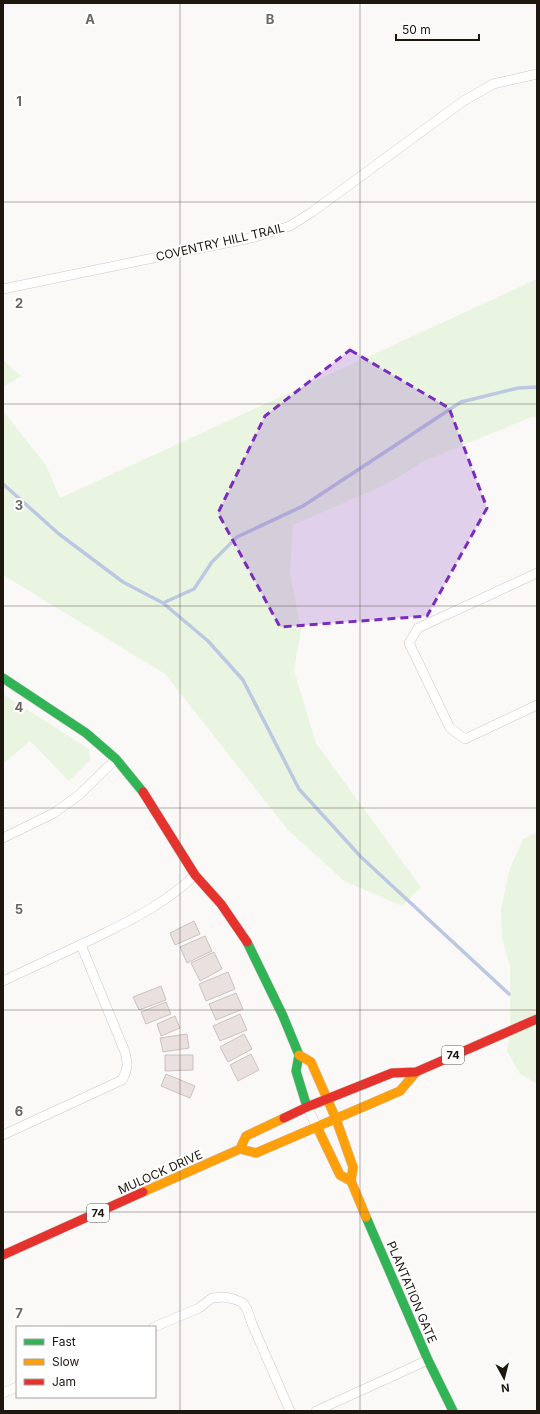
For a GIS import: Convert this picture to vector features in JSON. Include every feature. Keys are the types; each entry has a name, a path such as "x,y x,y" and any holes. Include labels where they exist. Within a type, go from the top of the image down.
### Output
{"street":[{"name":"COVENTRY HILL TRAIL","path":"3,289 255,237 290,226 312,212 462,102 493,84 537,74"},
{"path":"537,573 418,628 409,643 450,728 465,738 537,705"},
{"path":"3,678 86,733 116,759 144,793 195,875 221,904 248,943 283,1016 299,1055 296,1071 307,1107"},
{"path":"3,838 54,813 79,795 116,759"},
{"path":"3,981 135,918 159,904 195,875"},
{"path":"3,1135 122,1080 127,1070 125,1052 81,945"},
{"name":"74","path":"416,1072 400,1091 336,1119 256,1153 240,1149 246,1136 307,1107 392,1073 416,1072 537,1018"},
{"name":"PLANTATION GATE","path":"299,1055 311,1062 336,1119 353,1167 351,1181 428,1360 452,1411"},
{"name":"PLANTATION GATE","path":"307,1107 340,1176 351,1181"},
{"name":"MULOCK DRIVE","path":"3,1255 240,1149"},
{"path":"156,1326 199,1308 212,1298 224,1297 243,1303 247,1309 252,1324 290,1411"},
{"path":"316,1411 428,1360"},
{"path":"3,1394 16,1388"}],"highlighted area":[{"path":"350,350 449,408 487,508 427,616 280,627 218,513 265,416"}],"green space":[{"path":"537,279 537,418 532,417 424,461 389,483 293,525 290,573 301,630 294,670 316,743 421,887 402,906 344,881 288,830 165,674 3,575 3,411 46,465 60,498"},
{"path":"3,360 21,376 3,387"},
{"path":"3,694 89,749 90,760 69,781 30,741 3,764"},
{"path":"537,832 537,1084 520,1074 507,1051 510,1035 510,966 502,938 501,909 510,868 523,839"}],"building":[{"path":"194,921 200,934 175,945 170,933"},
{"path":"205,936 212,951 187,963 180,947"},
{"path":"214,952 222,969 200,981 191,963"},
{"path":"228,972 235,989 206,1001 199,984"},
{"path":"161,986 166,1000 139,1010 133,997"},
{"path":"236,993 243,1009 216,1020 209,1004"},
{"path":"166,1002 171,1014 146,1024 141,1012"},
{"path":"240,1014 247,1030 220,1041 213,1026"},
{"path":"175,1016 180,1028 161,1036 157,1024"},
{"path":"187,1034 189,1048 163,1052 160,1038"},
{"path":"244,1034 252,1049 228,1062 220,1047"},
{"path":"251,1054 259,1070 238,1081 230,1065"},
{"path":"165,1055 193,1055 193,1070 165,1071"},
{"path":"166,1074 195,1086 190,1098 161,1086"}],"waterway":[{"path":"163,603 194,589 212,562 237,537 303,506 461,402 518,388 537,387"},
{"path":"3,484 59,534 123,582 163,603 208,641 243,680 299,789 361,857 509,994"}],"traffic: fast":[{"path":"3,678 86,733 116,759 143,792"},
{"path":"247,942 283,1016 299,1055 296,1071 307,1107"},
{"path":"366,1217 428,1360 453,1411"}],"traffic: slow":[{"path":"299,1055 311,1062 336,1119 353,1167 351,1181 366,1217"},
{"path":"240,1149 256,1153 400,1091 416,1072"},
{"path":"143,1192 240,1149 246,1136 284,1118"},
{"path":"317,1127 340,1175 351,1181"}],"traffic: jam":[{"path":"143,792 195,875 221,904 247,942"},
{"path":"284,1118 307,1107 392,1073 416,1072 537,1019"},
{"path":"3,1255 143,1192"}]}
